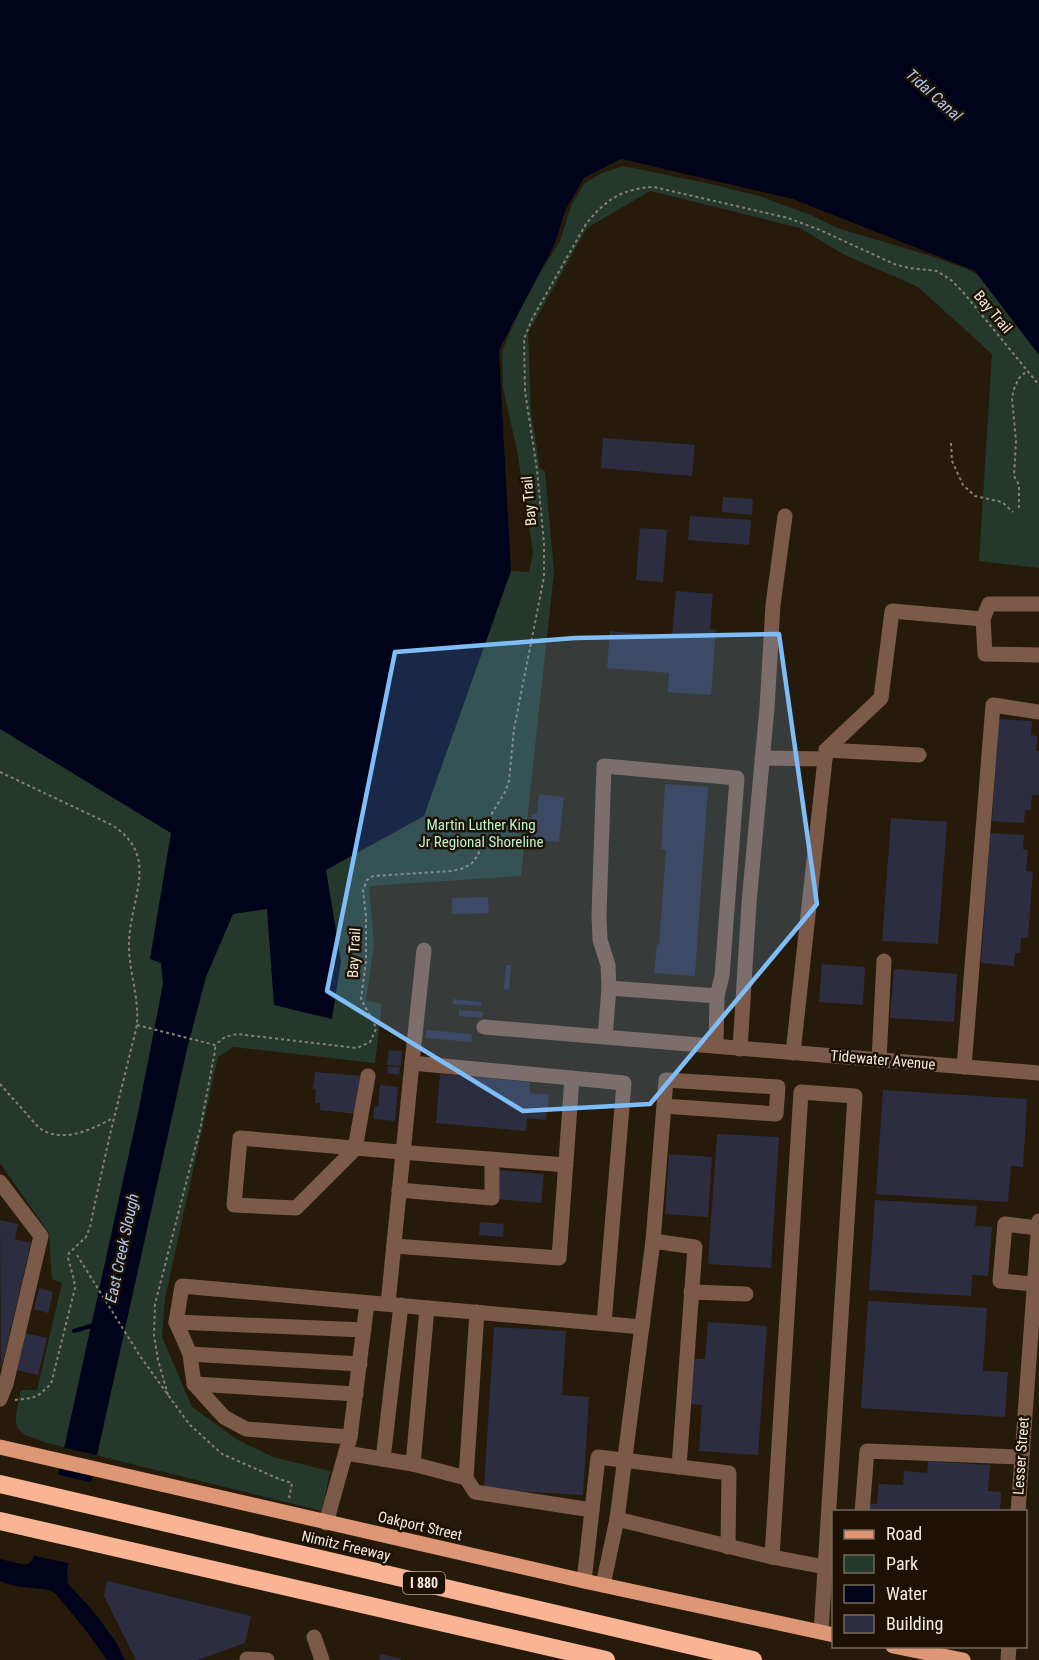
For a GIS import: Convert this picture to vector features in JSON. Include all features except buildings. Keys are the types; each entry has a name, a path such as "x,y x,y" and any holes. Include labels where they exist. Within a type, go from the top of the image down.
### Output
{"highway":[{"name":"Nimitz Freeway","path":"0,1484 753,1660"},
{"name":"I 880","path":"0,1521 606,1660"}],"main road":[{"name":"Oakport Street","path":"0,1447 326,1523 827,1634"},
{"path":"898,1648 963,1660"}],"street":[{"path":"728,1048 749,903 773,606 785,516"},
{"path":"1039,604 989,604 983,620 985,654 1039,655"},
{"path":"793,1053 826,755 881,698 892,611 983,620"},
{"path":"964,1067 993,705 1039,712"},
{"path":"762,758 919,755"},
{"path":"605,1037 609,988 608,965 600,940 599,915 604,766 737,778 722,976 717,996 728,1048"},
{"path":"383,1459 394,1305 394,1246 424,950"},
{"path":"879,1060 884,961"},
{"path":"609,988 717,996"},
{"name":"Tidewater Avenue","path":"484,1027 1039,1073"},
{"path":"412,1063 624,1083 603,1323"},
{"path":"368,1076 355,1149 296,1208 234,1205 240,1138 355,1149 403,1154 566,1165"},
{"path":"394,1246 559,1258 572,1078"},
{"path":"603,1585 617,1519 653,1241 666,1080 778,1087 776,1114 664,1106"},
{"path":"772,1557 801,1092 855,1096 825,1567 827,1634"},
{"path":"399,1190 492,1198 492,1160"},
{"path":"0,1182 41,1236 3,1383 5,1400"},
{"name":"Lesser Street","path":"1018,1510 1021,1457 1031,1416 1034,1284 1039,1221"},
{"path":"1034,1284 1000,1281 1005,1224 1038,1228"},
{"path":"653,1241 694,1247 680,1467"},
{"path":"350,1437 246,1429 224,1418 194,1384 190,1354 176,1322 182,1286 642,1327"},
{"path":"691,1292 746,1294"},
{"path":"326,1523 350,1437 368,1303"},
{"path":"413,1464 427,1308"},
{"path":"477,1312 466,1478 475,1492 592,1510"},
{"path":"176,1322 364,1330"},
{"path":"190,1354 360,1364"},
{"path":"194,1384 356,1394"},
{"path":"862,1510 867,1450 1021,1457"},
{"path":"346,1452 413,1464 466,1478"},
{"path":"584,1581 598,1457 729,1473 728,1547"},
{"path":"617,1519 728,1547 825,1567"},
{"path":"314,1637 322,1660"},
{"path":"247,1659 267,1660"}],"path":[{"name":"Bay Trail","path":"215,1045 225,1037 237,1034 357,1048 370,1042 376,1029 361,999 366,961 364,885 373,876 452,871 464,868 478,855 491,815 509,781 514,729 544,577 544,543 537,470 525,391 524,339 532,319 586,224 596,211 611,198 628,190 654,187 788,218 894,264 937,271 963,292 1039,385"},
{"path":"1019,508 1019,485 1014,476 1016,441 1012,398 1019,378 1027,371"},
{"path":"951,443 952,461 963,484 975,495 1002,502 1013,512"},
{"path":"0,772 112,825 124,833 137,851 140,874 129,943 139,1025 114,1117 90,1227 86,1238 69,1253 68,1258 75,1280 73,1299 51,1384 32,1398 5,1400"},
{"path":"139,1025 215,1045 201,1125 155,1304 154,1335 168,1395"},
{"path":"0,1084 39,1128 55,1136 79,1133 114,1117"},
{"path":"77,1255 140,1356 189,1424 222,1454 292,1483 285,1513"}],"highlighted area":[{"path":"779,634 817,904 650,1104 523,1111 327,991 395,652 575,638"}],"green space":[{"name":"Martin Luther King Jr Regional Shoreline","path":"0,0 685,174 621,159 584,178 566,209 554,246 541,271 560,241 572,204 584,184 600,174 623,166 759,196 813,216 837,228 967,269 982,277 1039,319 1039,568 979,561 992,354 918,287 843,254 800,228 650,191 587,228 528,333 531,411 540,469 545,471 554,572 521,876 369,886 374,944 366,1001 382,1004 375,1063 233,1047 218,1057 165,1298 162,1337 192,1407 238,1440 273,1457 330,1471 322,1511 51,1444 28,1436 18,1428 16,1414 21,1390 37,1390 62,1283 52,1279 49,1233 0,1163","holes":["518,315 502,351 503,388 517,450 533,552 529,572 511,571 499,350"]}],"water":[{"path":"0,0 1039,0 1039,355 975,271 793,199 621,159 584,178 566,209 554,246 499,350 511,571 424,816 326,870 341,961 332,1019 274,1005 267,909 233,914 206,977 187,1049 92,1478 67,1569 68,1584 94,1612 116,1642 125,1660 107,1660 55,1593 49,1590 14,1586 0,1581 0,1559 26,1565 32,1561 60,1467 139,1108 163,984 161,963 150,959 171,833 0,729"}],"pier":[{"path":"61,1447 100,1456 95,1476 57,1466"},
{"path":"55,1474 94,1483 71,1564 31,1555"}],"waterway":[{"path":"74,1331 94,1325"}],"water label":[{"name":"Tidal Canal","path":"934,95"},
{"name":"East Creek Slough","path":"122,1248"}]}
